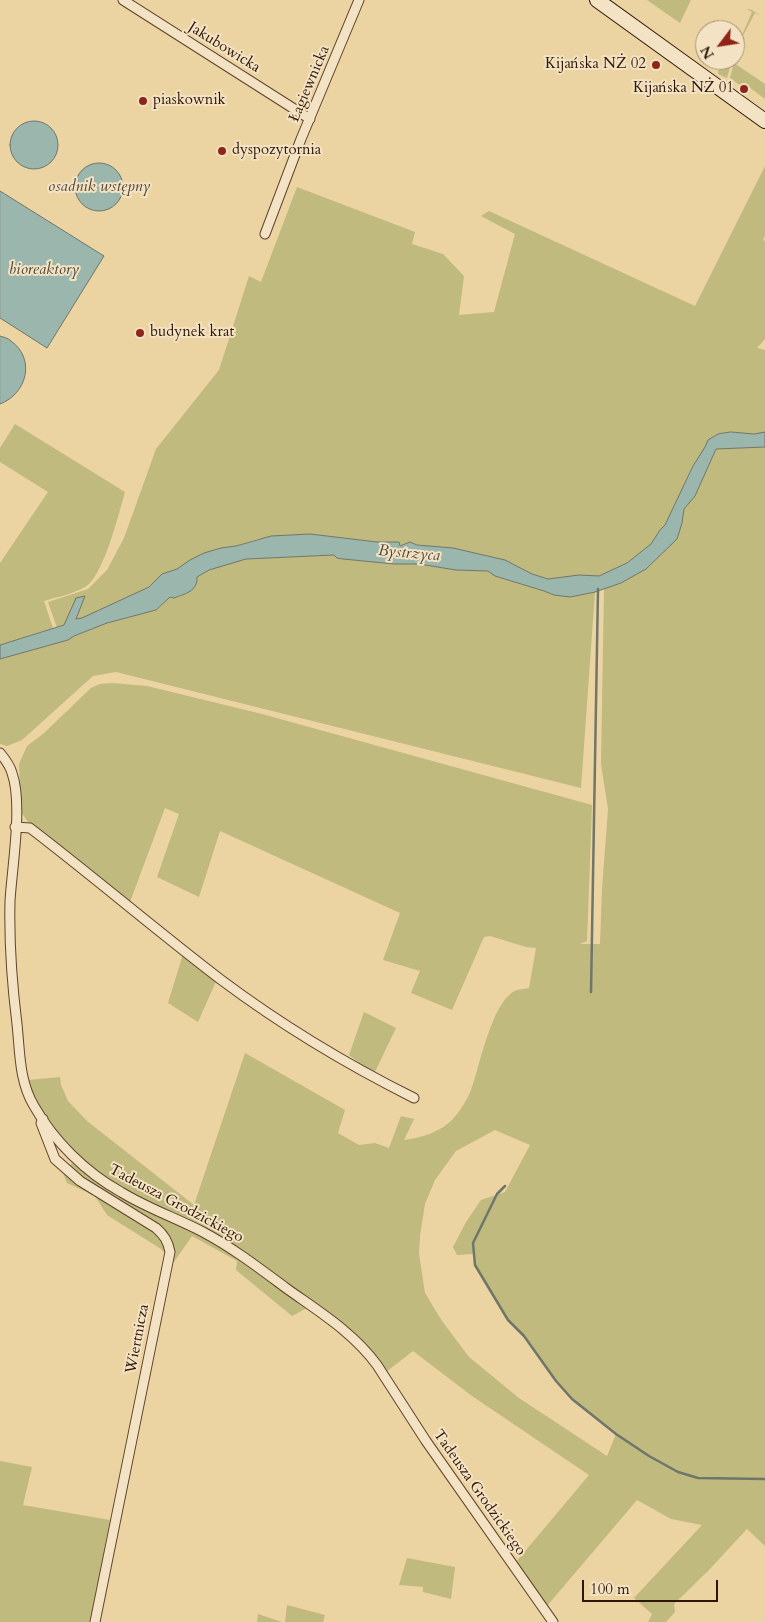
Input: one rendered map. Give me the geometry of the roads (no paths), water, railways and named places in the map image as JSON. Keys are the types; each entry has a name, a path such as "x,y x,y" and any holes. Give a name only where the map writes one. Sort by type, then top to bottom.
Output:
{"main road":[{"path":"597,0 765,121"}],"street":[{"name":"Jakubowicka","path":"123,0 310,118"},
{"name":"Łagiewnicka","path":"265,234 359,0"},
{"name":"Tadeusza Grodzickiego","path":"0,753 9,766 14,780 16,797 10,911 15,1009 23,1081 30,1099 64,1146 95,1175 121,1193 230,1247 261,1268 356,1340 377,1365 436,1455 553,1622"},
{"path":"15,827 30,828 183,950 263,1009 368,1075 414,1098"},
{"name":"Wiertnicza","path":"43,1119 41,1123 54,1159 80,1181 156,1228 164,1235 170,1252 95,1622"}],"water":[{"name":"osadnik wstępny","path":"29,121 39,121 48,125 54,131 57,136 57,154 48,165 39,169 29,169 20,165 14,159 10,150 10,140 14,131 20,125"},
{"name":"osadnik wstępny","path":"94,163 104,163 113,167 119,173 122,178 122,196 113,207 104,211 94,211 85,207 79,201 75,192 75,182 79,173 85,167"},
{"name":"bioreaktory","path":"0,191 104,256 47,348 0,318"},
{"path":"0,336 10,340 19,348 26,366 25,376 17,392 0,404"},
{"name":"Bystrzyca","path":"731,432 754,434 765,432 765,447 716,449 695,496 684,509 677,539 646,569 621,583 595,592 570,597 554,595 495,576 488,571 456,570 419,564 394,564 343,559 337,558 334,555 246,559 209,570 197,577 197,582 193,589 174,598 170,597 156,610 107,623 68,640 0,659 0,645 64,625 76,598 85,596 76,619 149,587 162,574 177,569 204,553 271,536 310,534 377,542 399,542 400,546 410,542 417,545 453,548 505,560 532,574 548,579 579,575 599,576 627,563 651,544 665,525 693,466 708,440 718,434"}],"waterway":[{"path":"591,992 598,589"},
{"path":"505,1186 497,1194 473,1243 475,1265 508,1320 524,1336 556,1381 572,1399 616,1434 649,1456 678,1472 698,1478 765,1479"}],"place":[{"name":"Kijańska NŻ 02","path":"656,65"},
{"name":"Kijańska NŻ 01","path":"744,89"},
{"name":"piaskownik","path":"143,101"},
{"name":"dyspozytornia","path":"222,151"},
{"name":"budynek krat","path":"140,333"}]}
